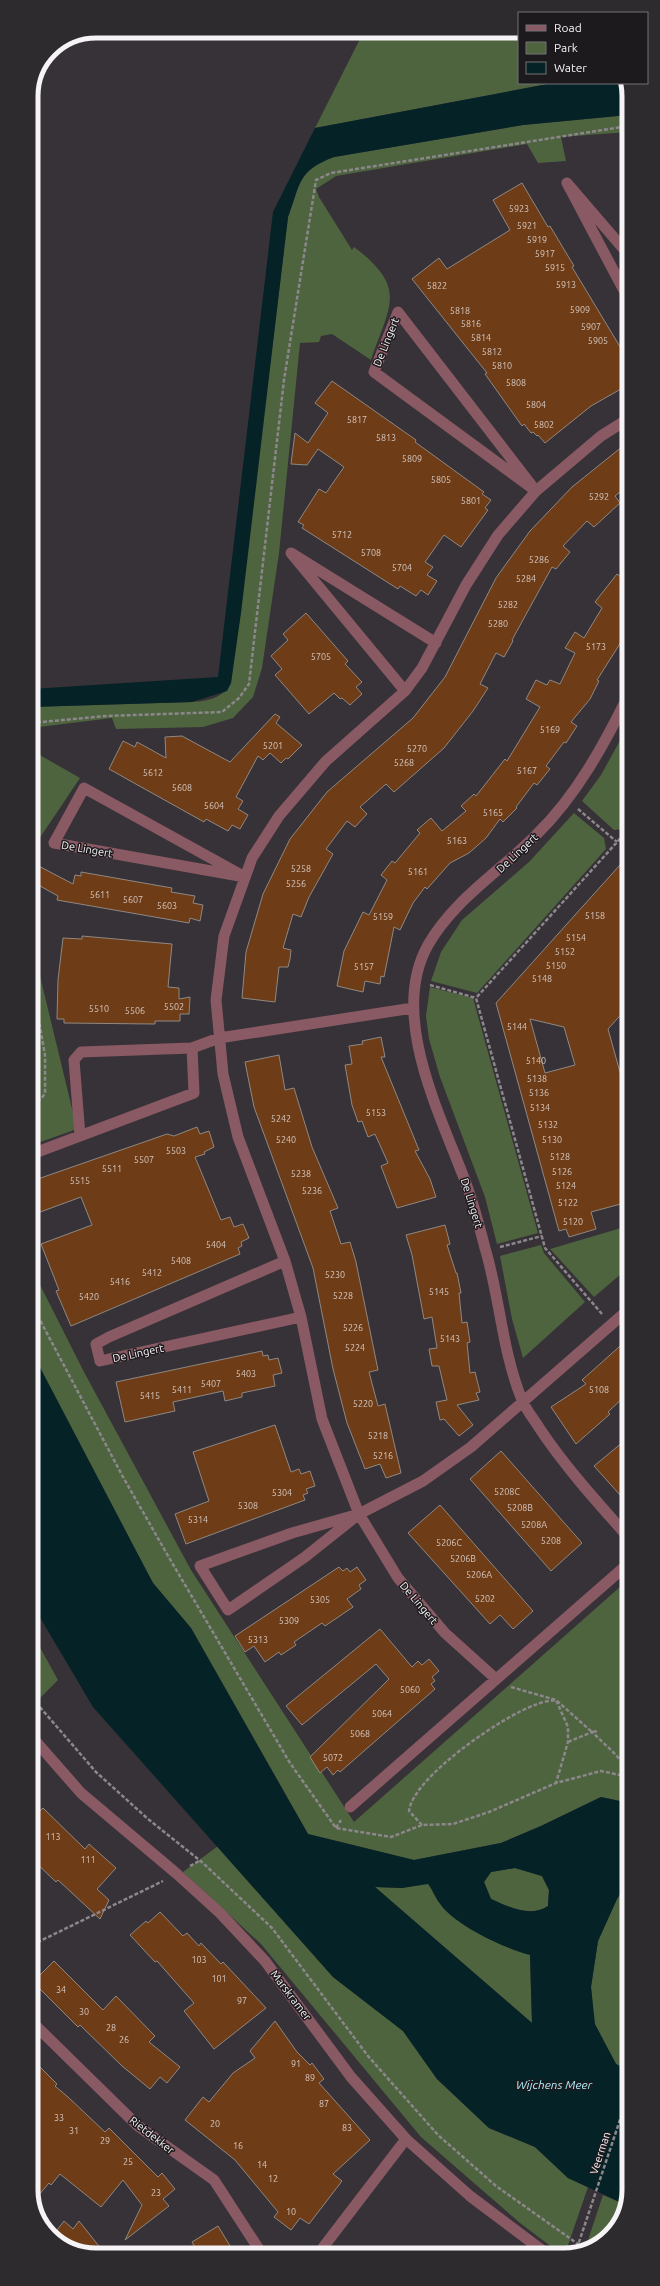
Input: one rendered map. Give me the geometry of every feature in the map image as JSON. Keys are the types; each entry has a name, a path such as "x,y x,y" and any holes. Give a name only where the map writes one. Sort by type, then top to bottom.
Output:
{"street":[{"path":"622,247 567,183 622,287"},
{"name":"De Lingert","path":"398,312 532,484 536,491 374,372 398,312"},
{"name":"De Lingert","path":"496,1679 445,1633 398,1578 359,1514 322,1419 301,1317 285,1261 238,1137 222,1074 216,1000 224,936 252,858 279,816 316,772 405,691 422,668 466,585 490,547 536,491 601,436 622,423"},
{"path":"405,691 291,553 436,643"},
{"name":"De Lingert","path":"622,708 607,738 567,799 540,832 510,861 456,906 427,946 416,981 413,1008 421,1062 465,1181 486,1251 504,1343 522,1402 560,1459 622,1530"},
{"name":"De Lingert","path":"84,788 245,877 77,847 54,843 84,788"},
{"path":"80,1136 74,1060 81,1052 192,1048 219,1038 413,1008"},
{"path":"38,1152 194,1093 192,1048"},
{"name":"De Lingert","path":"285,1261 96,1344 100,1361 301,1317"},
{"path":"359,1514 292,1533 200,1566 228,1610 305,1557 359,1514 423,1481 471,1447 622,1316"},
{"path":"350,1807 622,1569"},
{"name":"Marskramer","path":"38,1744 81,1793 177,1874 220,1913 265,1961 351,2077 406,2139 470,2196 540,2248"},
{"name":"Rietdekker","path":"38,2028 138,2126 214,2180 258,2248"},
{"path":"323,2248 406,2139"}],"path":[{"path":"38,722 106,716 222,712 239,698 249,684 284,380 316,180 331,173 622,127"},
{"path":"567,799 617,842"},
{"path":"476,998 622,837"},
{"path":"416,981 476,998"},
{"path":"476,998 545,1248 612,1325"},
{"path":"38,1016 45,1055 45,1094 38,1102"},
{"path":"486,1251 542,1236"},
{"path":"38,1316 123,1477 175,1568 290,1763 336,1828 391,1837 422,1825 453,1824 489,1812 556,1783 601,1771 622,1776"},
{"path":"496,1679 506,1685 556,1700 622,1762"},
{"path":"422,1825 409,1811 410,1801 428,1779 470,1742 505,1720 534,1705 556,1700"},
{"path":"556,1700 568,1727 568,1742 556,1783"},
{"path":"38,1705 96,1772 148,1819 203,1862 272,1928 368,2056 438,2135 496,2186 579,2244"},
{"path":"568,1742 598,1731"},
{"path":"38,1942 177,1874"},
{"name":"Veerman","path":"579,2244 622,2114"}],"green space":[{"path":"360,38 518,38 518,84 548,84 315,128"},
{"path":"622,116 622,132 561,137 566,161 538,163 527,144 336,176 316,189 319,197 352,250 354,247 371,261 382,274 388,286 390,298 384,324 371,360 332,334 321,336 319,342 300,343 279,553 262,668 253,697 233,718 203,727 116,729 112,718 38,727 38,707 198,702 214,698 224,692 231,683 288,217 302,180 307,173 322,162 334,157 523,125"},
{"path":"622,737 622,829 614,830 582,801 601,775"},
{"path":"38,754 80,778 38,841"},
{"path":"574,813 604,838 606,849 477,993 431,981 441,952 462,920 529,862"},
{"path":"38,968 77,1129 38,1143"},
{"path":"430,987 473,998 538,1233 497,1244 485,1197 440,1077 429,1039 426,1016"},
{"path":"622,1228 622,1273 594,1297 550,1249"},
{"path":"541,1245 544,1253 585,1302 523,1358 512,1319 500,1256"},
{"path":"38,1281 84,1372 191,1570 354,1822 622,1585 622,1802 601,1797 541,1826 501,1843 414,1860 308,1834 191,1628 153,1583 38,1375"},
{"path":"38,1644 58,1680 39,1699 38,1698"},
{"path":"218,1846 333,1977 403,2031 437,2079 489,2128 535,2147 568,2178 588,2187 567,2248 553,2248 520,2223 421,2137 261,1944 183,1872"},
{"path":"515,1868 542,1876 549,1890 548,1906 534,1911 527,1911 512,1908 491,1899 484,1882 491,1872"},
{"path":"429,1883 439,1903 458,1921 495,1942 520,1952 530,1954 532,2023 375,1887 402,1888"},
{"path":"622,1891 622,2067 616,2064 594,2024 591,1987 598,1941"},
{"path":"603,2195 621,2203 618,2212 608,2228 599,2236 587,2243"}],"water":[{"path":"548,84 621,85 622,116 523,125 334,157 322,162 307,173 302,180 288,217 241,613 231,683 227,691 192,702 38,707 38,689 218,677 273,212 315,128"},
{"name":"Wijchens Meer","path":"38,1363 153,1583 191,1628 308,1834 414,1860 501,1843 541,1826 601,1797 622,1802 622,1891 598,1941 591,1987 595,2024 616,2064 622,2067 622,2190 621,2202 568,2178 535,2147 489,2128 437,2079 403,2031 333,1977 93,1707 38,1614","holes":["515,1868 542,1876 549,1890 548,1906 534,1911 512,1908 491,1899 484,1882 491,1872","428,1884 441,1905 457,1920 495,1942 530,1955 532,2023 375,1887 402,1888"]}],"building":[{"path":"522,183 548,227 550,226 574,266 572,267 622,350 622,388 591,406 545,443 538,435 537,436 533,432 531,433 524,424 522,426 485,374 487,373 412,279 439,258 447,269 510,230 493,200"},
{"path":"332,381 416,440 415,442 484,492 482,494 491,500 485,508 488,510 461,547 444,535 425,562 433,567 427,575 437,581 428,595 421,590 416,596 400,586 398,589 302,528 304,525 298,522 319,489 326,493 344,467 318,449 307,465 291,464 295,433 308,443 328,413 315,403"},
{"path":"622,447 622,491 615,496 620,503 594,527 587,521 563,546 570,552 556,569 552,567 504,657 496,653 480,684 488,688 473,711 444,748 394,792 386,784 360,807 367,814 355,827 347,821 326,849 333,854 309,897 301,917 293,914 283,948 291,950 290,959 288,967 279,967 275,1002 242,998 246,952 263,894 290,839 327,792 413,718 445,677 496,578 530,531 572,487"},
{"path":"617,574 622,578 622,640 597,680 599,681 590,699 571,722 577,726 566,743 564,742 546,766 550,769 537,785 534,783 516,807 517,808 503,822 500,819 486,838 469,853 450,863 427,889 425,887 413,903 400,930 394,927 384,977 381,976 380,984 365,981 363,992 337,986 344,951 363,912 369,915 387,880 381,875 392,861 395,863 420,833 417,830 431,818 442,831 466,811 461,806 474,794 476,796 505,759 507,761 540,707 526,699 536,680 547,685 550,680 560,684 575,653 565,648 575,632 584,638 602,608 595,602"},
{"path":"306,613 348,661 345,664 362,682 356,687 362,694 350,705 334,693 309,714 275,675 282,669 271,656 288,640 283,634"},
{"path":"275,714 280,717 276,723 302,745 288,759 286,758 281,763 270,753 263,760 258,756 236,797 243,801 238,809 248,815 240,829 232,825 228,831 206,819 204,822 109,769 123,741 135,747 137,742 166,758 165,737 182,736 230,762"},
{"path":"622,863 622,1014 608,1029 622,1079 622,1204 591,1212 596,1229 569,1237 566,1229 559,1231 496,1003","holes":["530,1019 564,1027 575,1065 545,1073"]},
{"path":"38,866 73,884 75,875 81,876 81,872 172,888 171,892 195,896 193,903 203,905 200,921 190,918 189,923 57,900 58,896 38,885"},
{"path":"82,936 172,944 168,987 179,988 179,999 190,997 189,1014 180,1014 180,1021 155,1021 155,1024 64,1023 64,1019 57,1019 58,980 63,938 82,939"},
{"path":"381,1037 385,1057 381,1057 419,1150 415,1151 430,1179 436,1197 397,1208 381,1166 388,1163 375,1134 368,1137 362,1121 358,1122 352,1105 345,1065 352,1064 349,1046 363,1044 362,1041"},
{"path":"279,1055 285,1090 294,1088 312,1147 338,1208 330,1211 341,1244 350,1242 356,1262 378,1370 369,1372 378,1406 385,1404 401,1473 386,1478 380,1464 365,1469 347,1423 333,1369 313,1268 254,1107 245,1062"},
{"path":"197,1127 200,1134 209,1131 214,1147 204,1152 205,1154 195,1157 221,1220 230,1217 234,1227 243,1224 249,1238 241,1242 242,1246 238,1248 240,1254 71,1326 56,1291 59,1290 41,1244 92,1225 81,1197 38,1213 38,1179 167,1134 174,1136"},
{"path":"445,1225 450,1244 447,1245 457,1273 461,1293 459,1293 462,1323 467,1322 470,1342 467,1343 470,1373 475,1372 480,1392 476,1393 479,1400 457,1405 473,1425 459,1436 444,1419 440,1420 436,1402 447,1400 439,1366 432,1366 429,1349 437,1348 432,1317 424,1319 412,1255 406,1235"},
{"path":"622,1344 622,1399 608,1412 610,1414 576,1444 551,1407 586,1384 582,1380"},
{"path":"262,1351 263,1356 268,1355 269,1360 278,1358 282,1373 273,1375 275,1386 242,1393 242,1397 225,1401 223,1391 173,1402 175,1411 125,1422 116,1382"},
{"path":"275,1425 291,1472 299,1469 301,1474 310,1471 315,1486 306,1489 308,1493 303,1495 305,1500 186,1544 175,1514 209,1501 193,1452"},
{"path":"622,1443 622,1497 594,1466"},
{"path":"501,1451 582,1543 551,1571 470,1479"},
{"path":"440,1505 533,1611 513,1629 500,1615 490,1624 408,1533"},
{"path":"339,1567 343,1571 347,1568 350,1572 357,1567 366,1580 359,1585 361,1589 347,1599 353,1607 325,1626 322,1623 294,1642 296,1645 281,1655 279,1652 265,1662 254,1646 245,1652 235,1636"},
{"path":"380,1629 412,1667 418,1661 422,1665 429,1659 439,1671 432,1677 435,1681 431,1684 435,1689 340,1772 338,1770 333,1775 327,1767 320,1773 310,1757 389,1679 376,1664 302,1725 286,1706"},
{"path":"43,1808 85,1849 89,1844 116,1868 97,1889 109,1900 100,1919 58,1880 56,1882 38,1865 38,1813"},
{"path":"160,1912 183,1936 187,1933 199,1946 201,1943 221,1964 223,1962 266,2008 214,2049 184,2011 194,2003 157,1961 155,1962 130,1935 146,1921 148,1923"},
{"path":"54,1961 103,2010 116,1996 155,2036 149,2042 180,2067 167,2083 160,2077 150,2089 122,2066 80,2025 78,2027 38,1987 38,1977"},
{"path":"275,2021 297,2052 310,2065 312,2063 324,2079 319,2083 370,2140 333,2174 342,2181 309,2224 300,2218 291,2230 274,2217 278,2212 235,2160 185,2120 203,2097 209,2102 233,2073 255,2058 250,2051"},
{"path":"38,2065 57,2084 55,2086 105,2132 109,2128 158,2177 162,2173 175,2189 163,2199 169,2206 125,2240 142,2205 123,2180 101,2207 60,2174 51,2185 49,2183 38,2195"},
{"path":"64,2221 73,2229 79,2221 100,2248 74,2244 56,2232"},
{"path":"218,2226 231,2248 195,2248 192,2242"}]}
